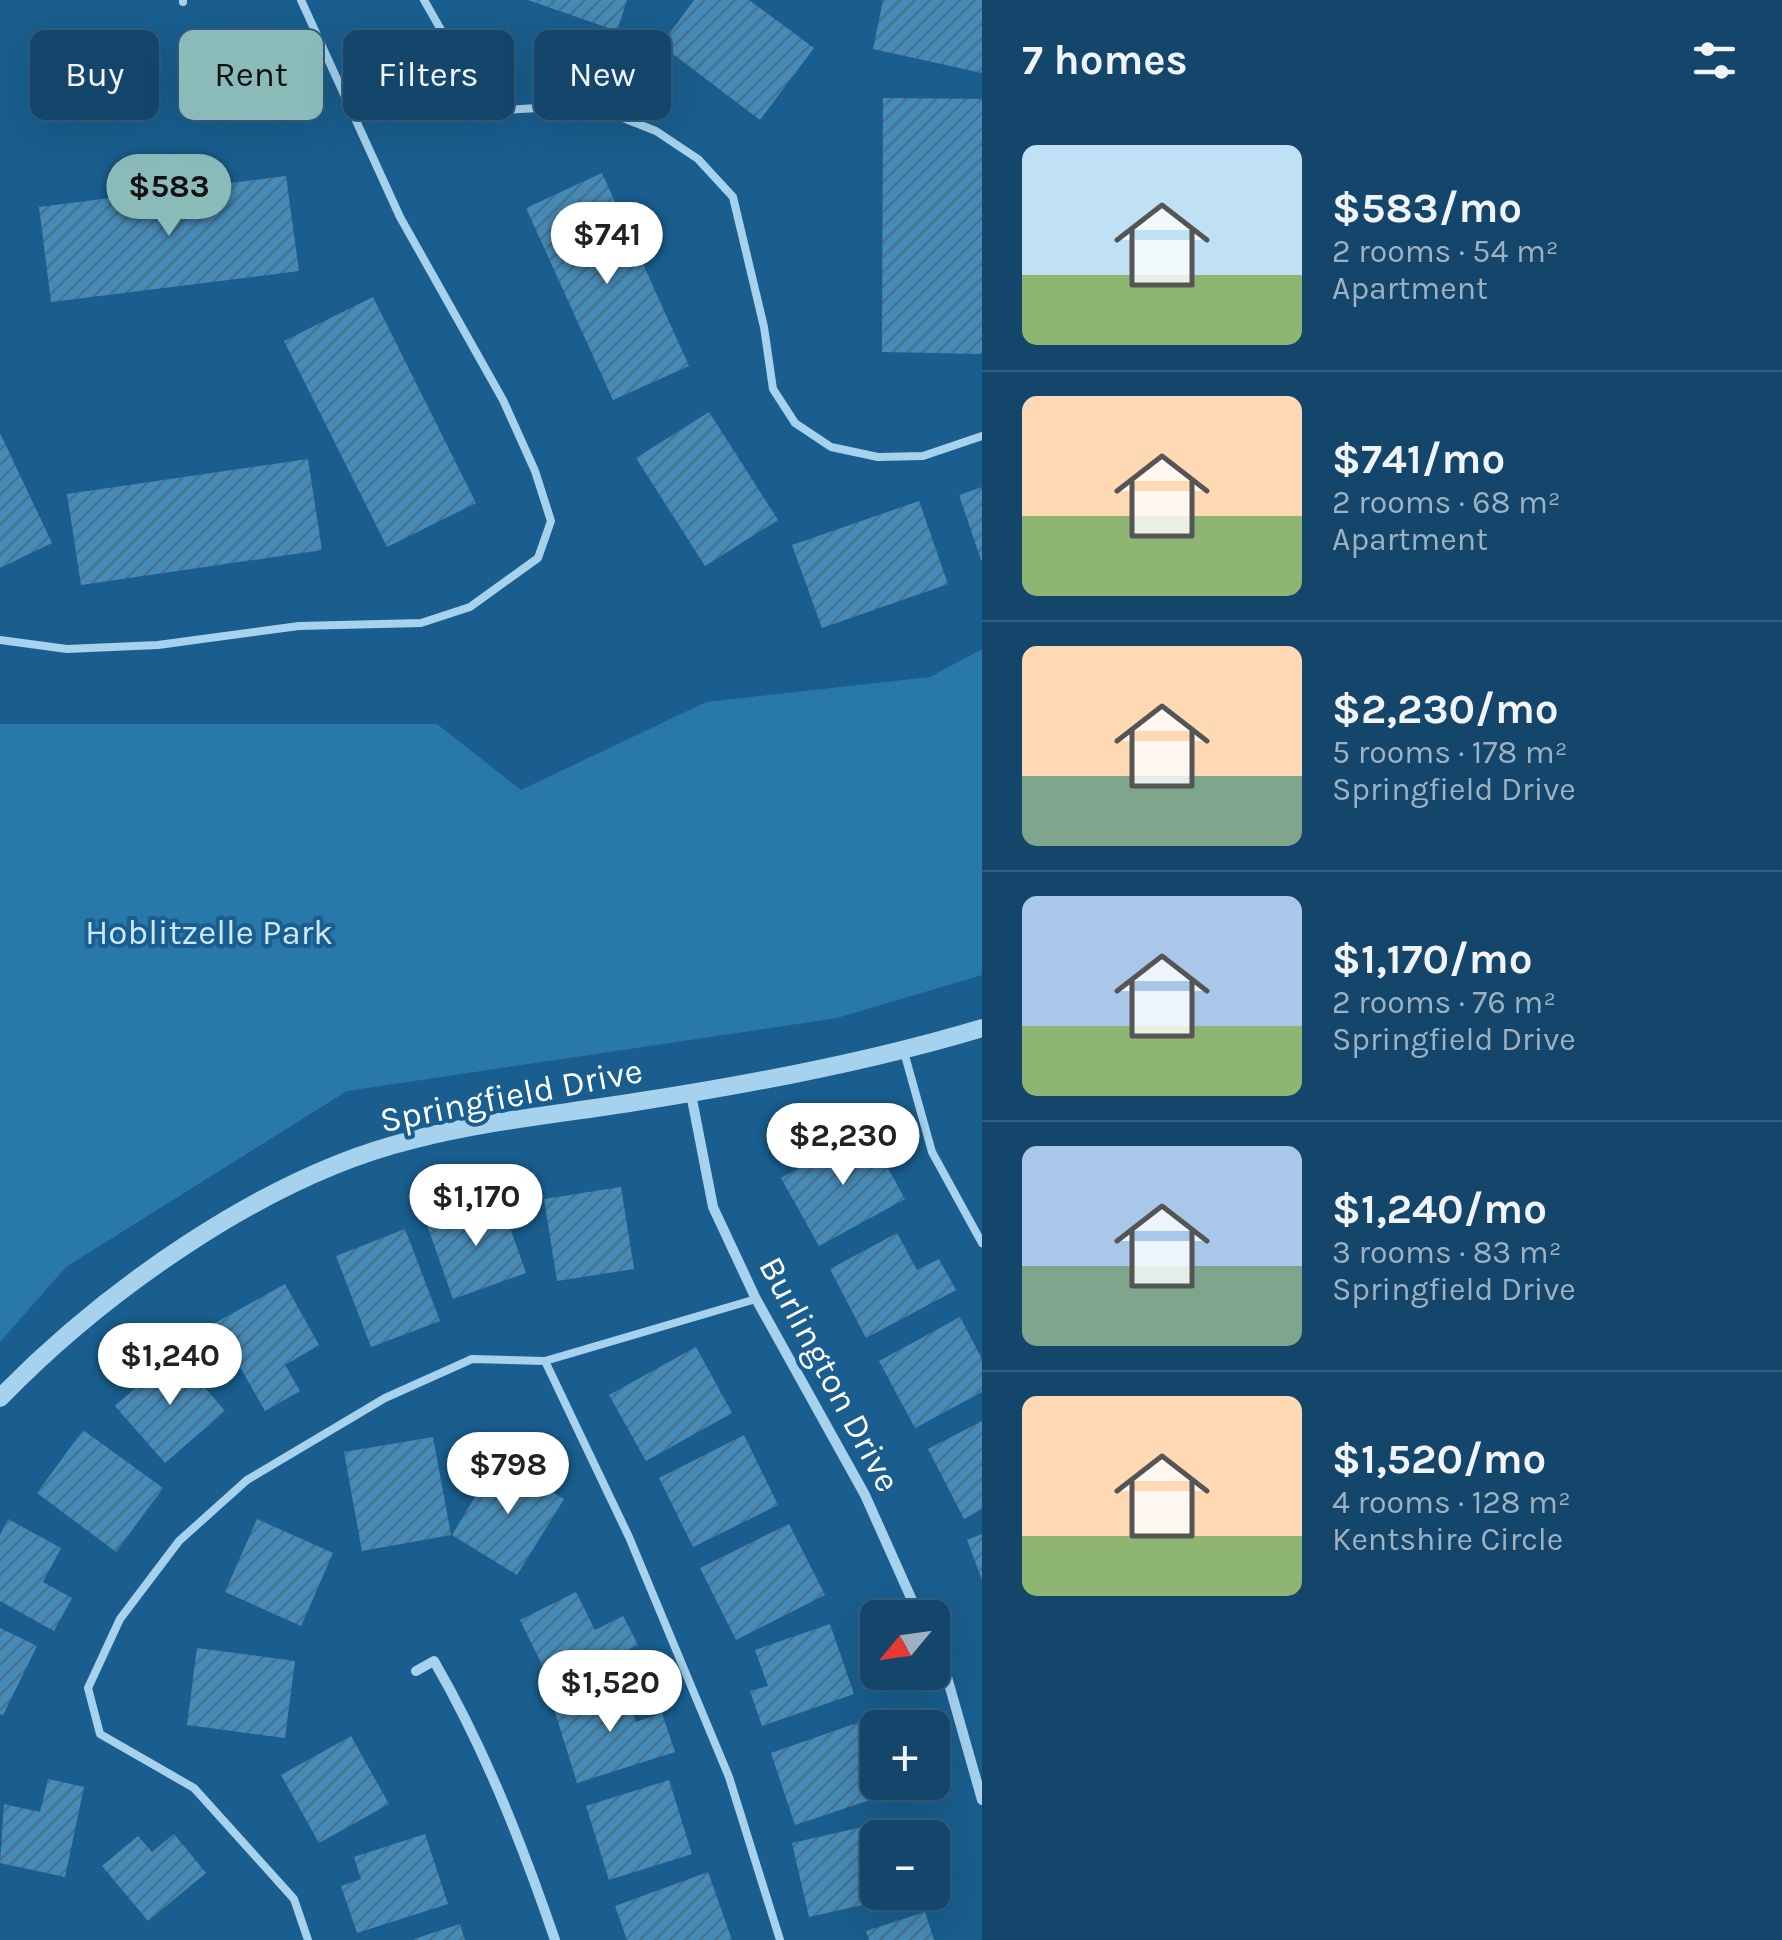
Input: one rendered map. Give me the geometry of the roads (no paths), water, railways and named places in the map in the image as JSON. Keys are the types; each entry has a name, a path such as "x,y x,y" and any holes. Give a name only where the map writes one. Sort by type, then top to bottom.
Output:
{"street":[{"name":"Springfield Drive","path":"0,1398 92,1309 191,1243 302,1181 409,1140 691,1094 904,1052 982,1028"},
{"name":"Burlington Drive","path":"691,1094 712,1208 756,1299 865,1494 912,1600"},
{"path":"416,1670 434,1661 451,1691 520,1836 555,1940"},
{"path":"950,1688 982,1800"}],"lane":[{"path":"0,640 67,649 158,645 299,626 421,622 470,607 538,558 551,521 535,471 503,400 400,217 301,0"},
{"path":"424,0 480,98 505,110 590,105 656,131 698,159 734,197 774,389 795,424 831,448 878,457 923,456 982,436"},
{"path":"904,1052 932,1152 982,1242"},
{"path":"308,1940 294,1899 194,1788 100,1734 88,1688 120,1619 179,1541 247,1480 385,1398 472,1359 545,1360 756,1299"},
{"path":"545,1360 629,1537 728,1777 780,1940"}],"park label":[{"name":"Hoblitzelle Park","path":"209,932"}]}
